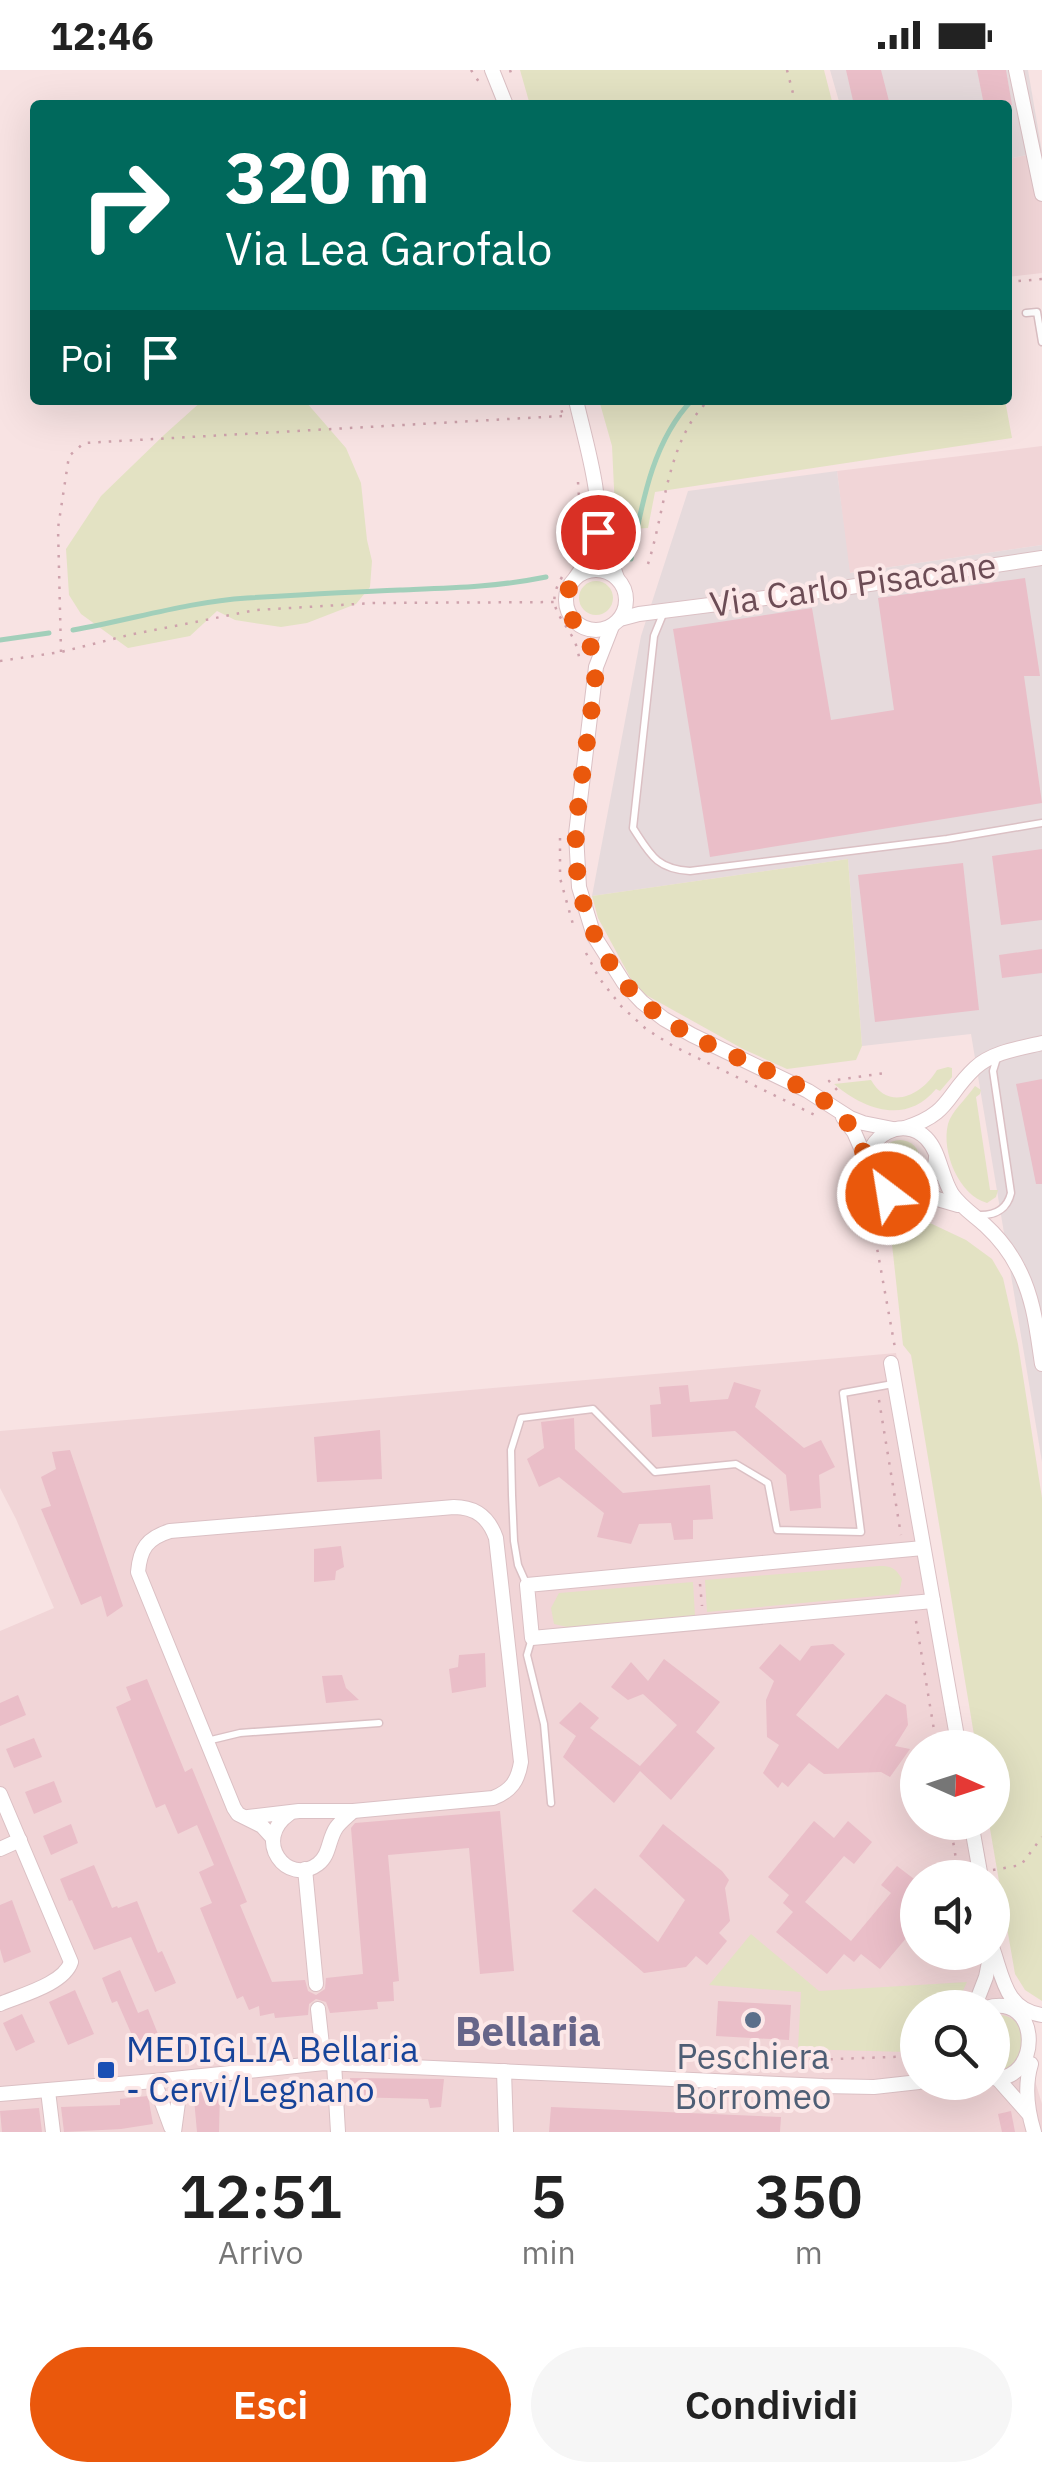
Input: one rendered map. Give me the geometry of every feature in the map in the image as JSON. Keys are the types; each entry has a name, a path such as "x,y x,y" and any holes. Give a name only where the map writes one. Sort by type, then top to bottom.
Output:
{"street":[{"path":"492,70 504,100"},
{"path":"1016,70 1042,194"},
{"path":"577,407 592,471 598,532 591,552 566,593 566,602 572,619 590,644 596,668"},
{"path":"598,518 621,584 624,610 596,668 576,834 579,887 594,936 624,983 664,1019 808,1091 862,1123 922,1134 935,1153 950,1191 994,1234 1019,1269 1035,1314 1042,1364"},
{"name":"Via Carlo Pisacane","path":"616,623 628,616 1042,558"},
{"path":"576,577 592,570 609,572 621,584"},
{"name":"Via Carlo Pisacane","path":"621,584 637,602 664,612"},
{"path":"578,625 595,631 616,623"},
{"path":"868,1164 874,1142 882,1134 933,1117 977,1076 978,1065 1042,1043"},
{"path":"836,1109 854,1132 880,1189 896,1196 934,1198 967,1211"},
{"path":"906,1196 925,1187 936,1168 936,1125 942,1109"},
{"path":"896,1363 894,1384 956,1730"},
{"path":"248,1818 493,1798 512,1787 520,1762 496,1538 492,1525 476,1511 454,1507 170,1531 146,1544 138,1572 234,1808 272,1836"},
{"path":"924,1548 527,1584 532,1638 933,1601"},
{"path":"0,1794 71,1962 61,1978 0,2004"},
{"path":"289,1814 275,1827 274,1852 288,1866 305,1869 321,1862 336,1828 353,1811"},
{"path":"309,1812 325,1824 330,1844"},
{"path":"0,1849 20,1840"},
{"path":"305,1869 316,1984"},
{"path":"1000,1970 1013,2002 1026,2012 1042,2015"},
{"path":"1010,2007 1026,2015 1035,2031 1037,2049 1027,2081 1034,2132"},
{"path":"318,2009 338,2132"},
{"path":"1010,2077 1021,2072 1037,2049"},
{"path":"0,2094 329,2063 824,2086 900,2084"},
{"path":"504,2071 506,2132"},
{"path":"174,2132 184,2078"},
{"path":"154,2082 174,2132"},
{"path":"48,2091 53,2132"},
{"path":"1010,2094 1029,2114"}],"lane":[{"path":"1026,314 1036,312 1042,342"},
{"path":"664,612 654,636 633,828 650,855 670,870 690,871 1042,823"},
{"path":"967,1211 981,1216 996,1213 1006,1206 1012,1193 993,1071 1002,1054"},
{"path":"977,1076 991,1082 996,1094"},
{"path":"527,1584 518,1565 514,1541 512,1494 511,1450 521,1418 592,1410 656,1472 736,1464 768,1483 777,1530 861,1532 843,1393 894,1384"},
{"path":"532,1638 527,1655 544,1724 551,1803"},
{"path":"206,1742 240,1733 380,1723"}],"path":[{"path":"787,70 795,100"},
{"path":"1012,282 1042,279"},
{"path":"648,564 670,474 686,431 704,405"},
{"path":"62,652 58,528 69,456 84,443 563,416 577,407"},
{"path":"0,661 62,652 256,610 373,603 566,602"},
{"path":"838,1091 829,1081 886,1073"},
{"path":"867,1198 896,1363"},
{"path":"876,1387 902,1542"},
{"path":"698,1569 704,1622"},
{"path":"916,1621 934,1730"},
{"path":"1010,1868 1021,1866 1042,1837"},
{"path":"704,2054 809,2060 900,2057"}],"shaded area":[{"path":"830,70 1028,70 1042,152 1012,158 1012,100 839,100"},
{"path":"1042,152 1042,273 1012,277 1012,158"},
{"path":"1042,446 1042,545 849,573 837,471"},
{"path":"837,471 850,573 1042,545 1042,1462 971,1034 862,1046 848,859 592,896 641,636 688,491"},
{"path":"896,1353 961,1730 900,1730 900,1840 980,1840 983,1860 900,1860 900,1970 1002,1970 1007,1990 900,1990 900,2100 1010,2100 1010,1999 1042,2104 1042,2132 0,2132 0,1631 54,1608 0,1488 0,1431"}],"green space":[{"path":"520,70 824,70 832,100 529,100"},
{"path":"197,405 309,405 346,448 361,483 372,561 370,587 356,604 307,623 281,627 235,620 217,611 190,636 128,648 81,614 69,595 66,549 101,496"},
{"path":"600,405 1006,405 1012,438 655,492 648,528 616,530 612,446"},
{"path":"596,581 608,586 613,598 608,610 596,615 584,610 579,598 584,586"},
{"path":"848,859 862,1046 856,1060 787,1069 637,990 598,918 592,896"},
{"path":"952,1068 952,1077 940,1091 936,1089 912,1107 899,1110 885,1110 859,1101 834,1084 871,1080 887,1095 905,1096 923,1087 937,1070"},
{"path":"975,1086 981,1090 976,1097 990,1190 998,1190 987,1203 961,1182 947,1147 950,1119"},
{"path":"900,1140 914,1146 920,1160 914,1174 900,1180 886,1174 880,1160 886,1146"},
{"path":"896,1207 966,1240 992,1259 1003,1278 1018,1344 1042,1498 1042,2001 1025,1990 1015,1974 1010,1945 1010,1860 995,1860 992,1840 1010,1840 1010,1730 973,1730 911,1355 903,1345 890,1226"},
{"path":"893,1568 900,1575 899,1594 707,1612 705,1580"},
{"path":"693,1582 695,1616 567,1627 554,1624 551,1608 559,1593"},
{"path":"751,1934 819,1991 967,1982 963,1990 900,1990 900,2052 798,2049 801,1992 709,1985"},
{"path":"1010,2018 1026,2033 1022,2059 1010,2067"}],"building":[{"path":"846,70 881,70 889,100 853,100"},
{"path":"977,70 1006,70 1011,100 983,100"},
{"path":"1025,578 1040,676 1024,676 1042,803 710,857 673,629 812,608 831,720 894,710 878,598"},
{"path":"1042,849 1042,920 1001,925 992,856"},
{"path":"963,863 979,1010 875,1022 858,875"},
{"path":"1042,949 1042,973 1002,978 999,955"},
{"path":"1042,1079 1042,1184 1036,1184 1016,1084"},
{"path":"734,1382 761,1390 755,1407 804,1448 821,1440 835,1467 819,1475 821,1508 790,1511 786,1475 735,1431 652,1437 650,1405 661,1404 659,1387 688,1385 690,1402 728,1399"},
{"path":"574,1418 575,1449 623,1493 710,1485 713,1519 693,1520 693,1539 674,1540 671,1523 639,1524 631,1544 597,1537 604,1513 559,1477 539,1487 527,1459 544,1448 541,1422"},
{"path":"380,1430 382,1479 317,1482 314,1437"},
{"path":"70,1450 123,1606 107,1617 101,1596 81,1605 41,1509 51,1506 41,1477 56,1469 52,1452"},
{"path":"341,1546 344,1567 336,1571 335,1580 314,1582 314,1549"},
{"path":"780,1644 800,1661 811,1646 833,1644 845,1654 796,1715 838,1749 886,1694 906,1705 908,1725 900,1730 895,1746 900,1747 900,1763 890,1777 881,1772 824,1774 809,1763 788,1787 782,1782 778,1788 763,1773 779,1745 767,1737 766,1700 774,1681 759,1668"},
{"path":"485,1653 486,1687 452,1693 449,1669 458,1667 459,1655"},
{"path":"664,1659 720,1702 696,1732 715,1748 671,1800 640,1771 614,1803 563,1757 576,1736 559,1723 580,1702 599,1718 590,1728 640,1766 677,1725 643,1694 628,1700 611,1687 631,1662 648,1681"},
{"path":"342,1675 346,1688 359,1700 326,1703 322,1676"},
{"path":"147,1679 185,1772 192,1768 247,1902 240,1905 272,1982 305,1980 308,1991 316,1995 325,1989 326,1978 363,1974 351,1828 355,1823 500,1811 514,1971 480,1974 469,1848 388,1855 399,1981 393,1982 394,2001 377,2002 378,2009 330,2013 326,2002 316,1999 309,2004 308,2015 275,2018 274,2013 260,2016 259,2006 249,2010 243,1996 237,1999 200,1908 212,1903 199,1872 214,1865 197,1825 178,1834 165,1804 156,1808 116,1707 131,1700 126,1687"},
{"path":"18,1695 26,1715 0,1726 0,1703"},
{"path":"34,1738 42,1757 14,1768 6,1749"},
{"path":"54,1781 62,1802 34,1814 25,1792"},
{"path":"814,1821 834,1838 848,1821 872,1842 854,1864 844,1856 805,1902 851,1941 891,1893 881,1885 897,1866 900,1945 880,1969 861,1954 854,1962 844,1954 827,1974 776,1932 793,1912 783,1903 789,1895 768,1877"},
{"path":"71,1824 78,1843 51,1855 43,1836"},
{"path":"663,1824 729,1880 725,1888 730,1921 719,1933 727,1941 707,1965 696,1956 686,1967 644,1973 572,1911 595,1888 658,1942 685,1900 639,1856"},
{"path":"94,1865 112,1908 137,1901 158,1953 162,1951 176,1983 155,1992 131,1937 94,1950 60,1879"},
{"path":"12,1900 31,1952 4,1963 0,1949 0,1905"},
{"path":"120,1970 138,2013 148,2009 160,2039 138,2049 102,1978"},
{"path":"75,1990 94,2034 68,2045 49,2002"},
{"name":"Peschiera Borromeo","path":"718,2001 791,2005 789,2040 716,2036"},
{"path":"22,2014 35,2042 16,2051 3,2023"},
{"path":"350,2078 444,2079 441,2107 430,2108 428,2099 350,2097"},
{"path":"202,2090 220,2091 219,2132 197,2132 194,2099"},
{"path":"148,2096 153,2124 64,2132 61,2107 120,2105 120,2099"},
{"path":"551,2107 781,2117 780,2132 549,2132"},
{"path":"39,2108 42,2132 2,2132 0,2111"},
{"path":"1011,2111 1015,2132 1002,2132 998,2114"}],"waterway":[{"path":"631,559 658,454 688,405"},
{"path":"73,630 225,600 473,586 546,577"},
{"path":"0,640 49,633"}],"place":[{"name":"Peschiera Borromeo","path":"753,2020"},
{"name":"MEDIGLIA Bellaria - Cervi/Legnano","path":"106,2070"}],"district":[{"name":"Bellaria","path":"528,2032"}],"route":[{"path":"598,532 586,563 566,593 567,611 590,644 596,668 576,834 579,887 594,936 624,983 664,1019 836,1109 854,1132 874,1182 888,1194"}]}
